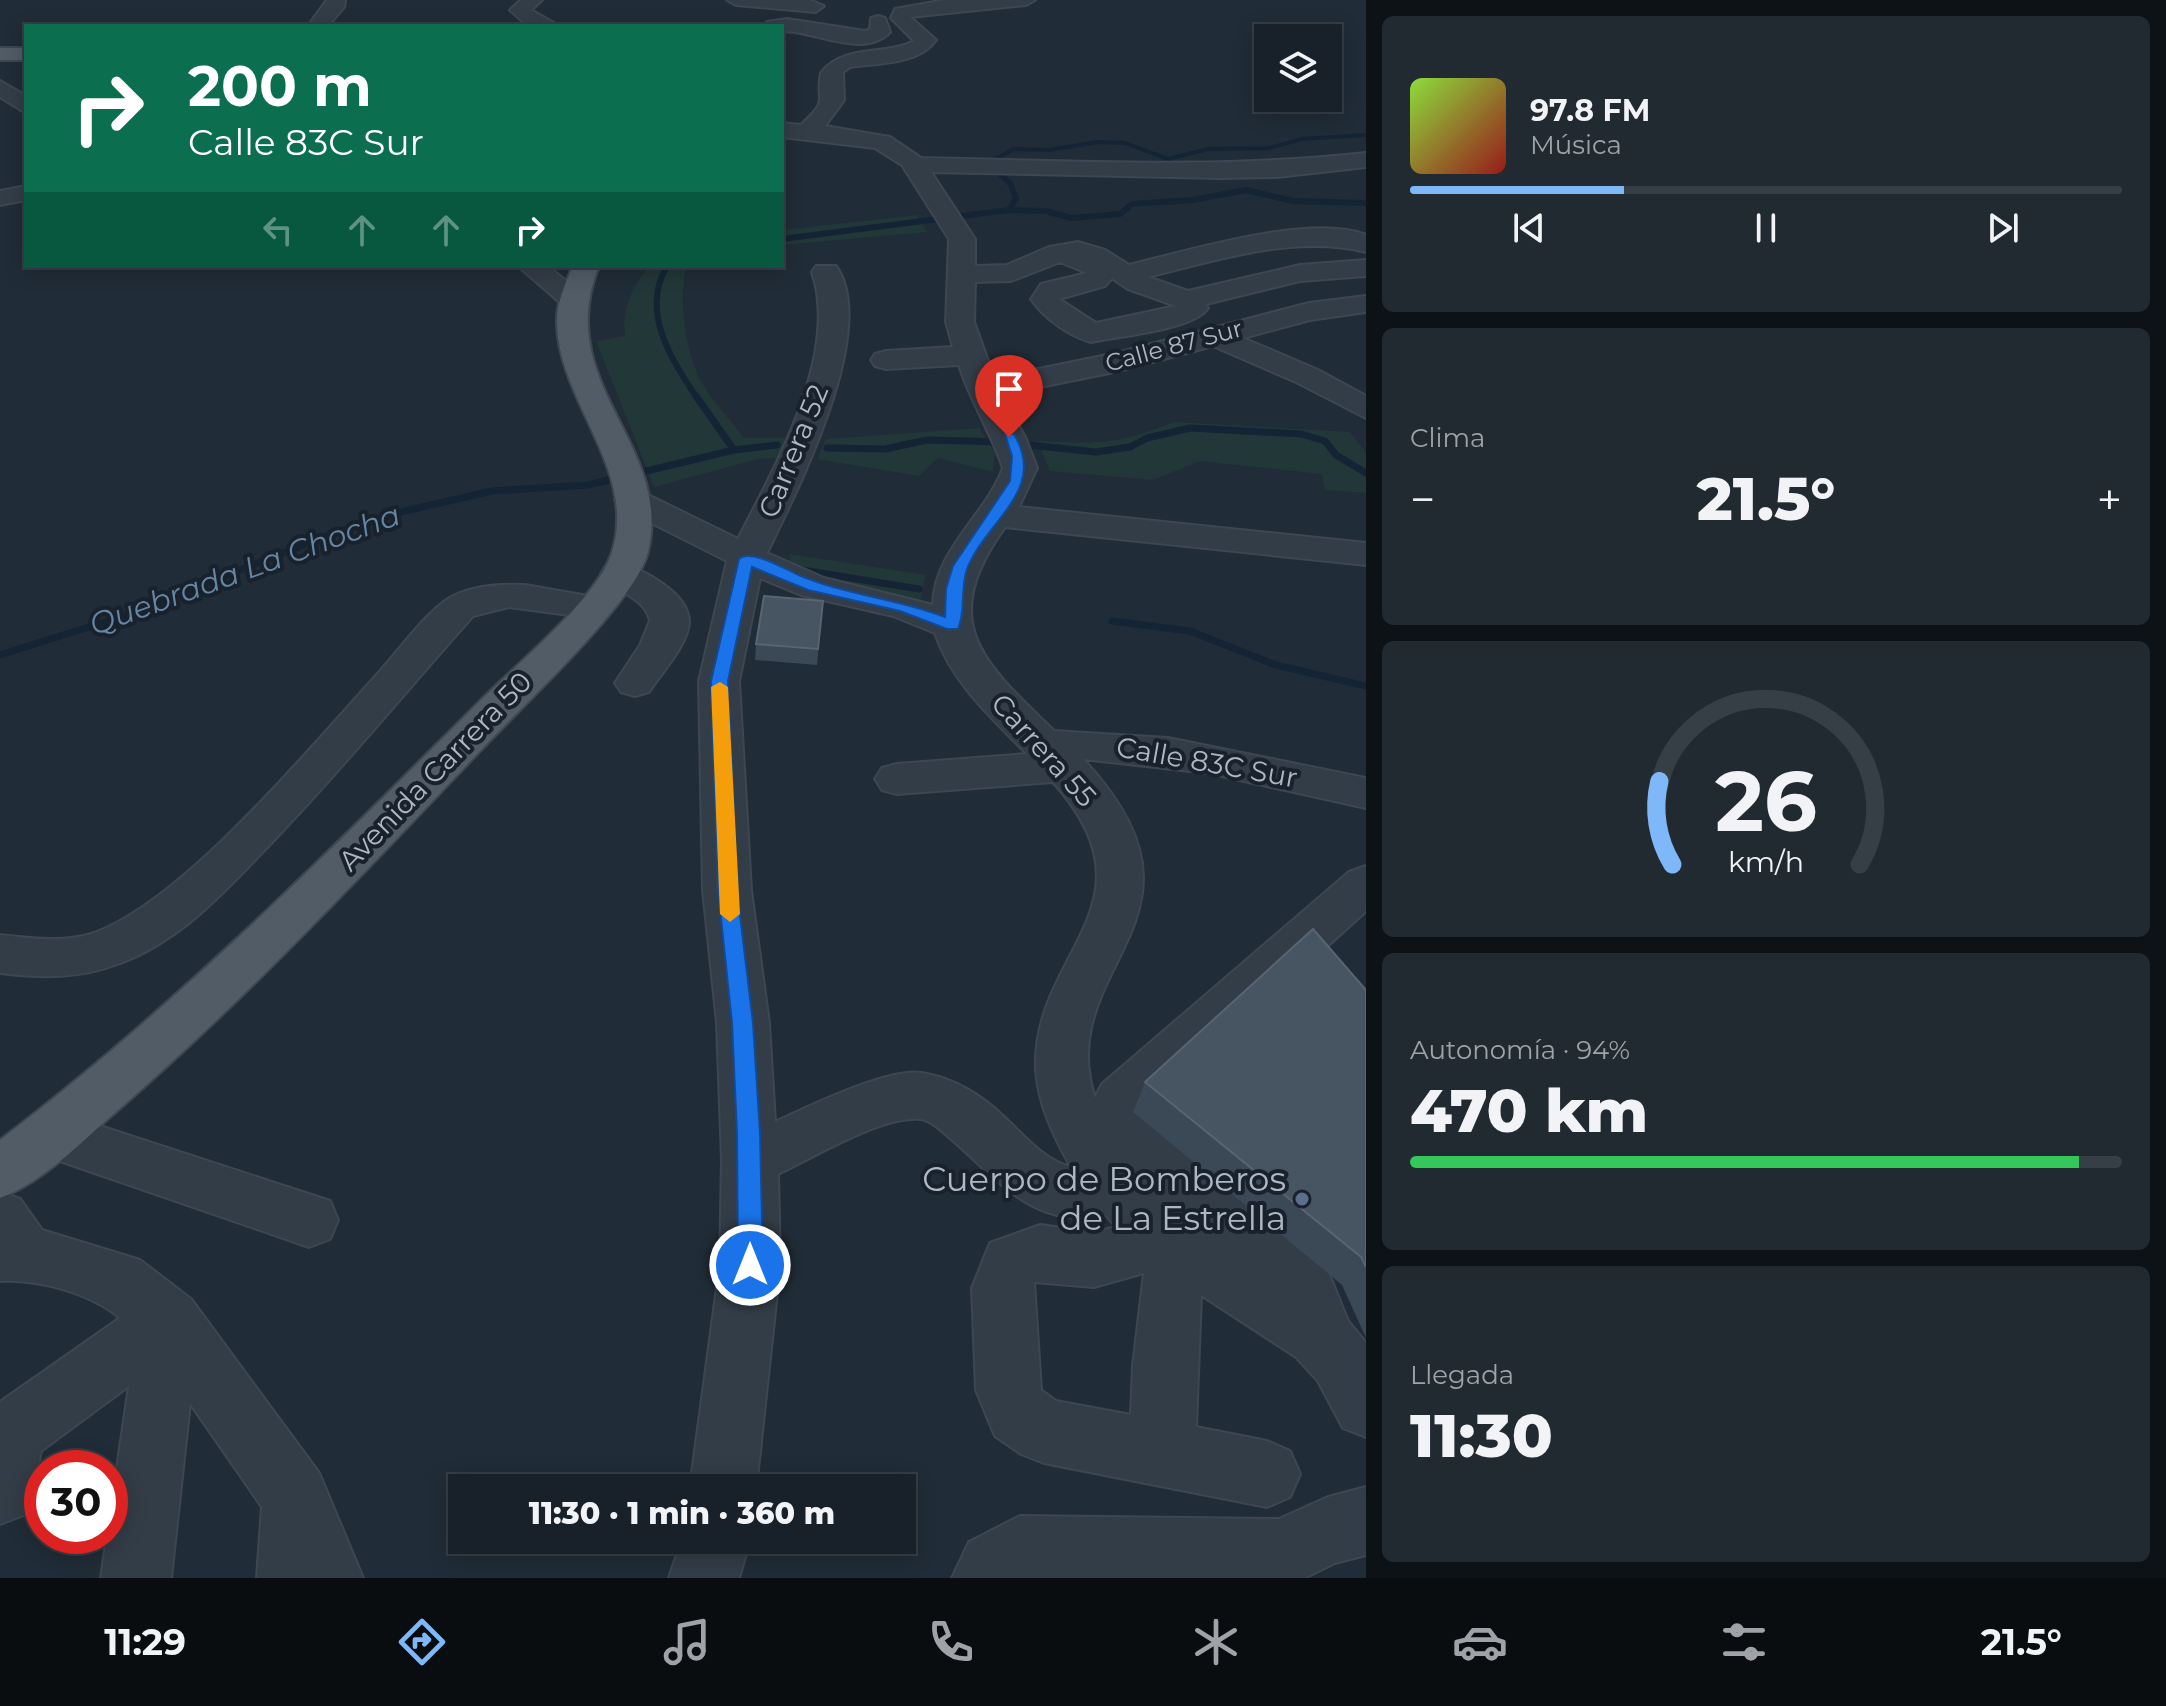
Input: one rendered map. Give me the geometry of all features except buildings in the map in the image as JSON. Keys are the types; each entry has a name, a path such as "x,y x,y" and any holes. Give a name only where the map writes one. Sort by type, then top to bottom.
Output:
{"main road":[{"path":"0,54 24,54"},
{"name":"Avenida Carrera 50","path":"0,1173 144,1055 295,914 605,590 633,540 629,485 572,338 574,300 585,268"}],"street":[{"path":"320,24 335,7 336,0"},
{"path":"533,0 519,10 537,24"},
{"path":"736,0 833,8"},
{"path":"784,26 801,25 837,35 874,35 881,30 877,17 938,6 1026,0"},
{"path":"808,130 831,106 834,97 830,75 834,67 844,62 913,51 924,46 926,40 904,23 901,15"},
{"path":"837,35 853,27 852,21"},
{"path":"0,87 24,105"},
{"path":"629,485 746,559 814,587 905,607 952,626 954,589 961,566 1017,481 1014,446 982,390 968,355 960,322 964,249 952,220 902,151 882,142 808,130 784,130"},
{"path":"915,165 1220,171 1366,160"},
{"path":"0,198 24,193"},
{"path":"1126,274 1298,238 1351,238 1366,244"},
{"path":"1078,250 1096,256 1153,289 1186,300 1194,308 1178,316 1091,333 1050,306 1045,299 1051,290 1095,280 1101,275 1100,269 1085,261 1069,260 1009,280 961,276 1011,273 1058,253 1078,250"},
{"path":"534,268 574,300"},
{"path":"1186,300 1300,273 1366,268"},
{"name":"Carrera 52","path":"725,1474 750,1265 750,1160 743,1023 727,890 719,681 746,559 796,457 829,361 834,295 826,272"},
{"name":"Calle 87 Sur","path":"982,390 1119,362 1211,335 1309,312 1366,304"},
{"path":"1211,335 1307,376 1366,409"},
{"path":"886,360 968,355"},
{"path":"993,515 1366,554"},
{"path":"0,954 68,959 102,950 157,921 219,868 308,779 460,608 478,599 502,594 605,590 652,592 669,608 672,618 666,634 635,683"},
{"name":"Carrera 55","path":"952,626 975,671 1056,756 1106,821 1116,844 1121,874 1109,936 1081,987 1061,1045 1061,1085 1083,1138 1117,1187 1174,1243 1319,1337 1350,1372 1366,1405"},
{"name":"Calle 83C Sur","path":"897,779 1056,756 1096,743 1159,748 1366,793"},
{"path":"1319,1337 1317,1309 1307,1284 1289,1262 1122,1130 1117,1113 1121,1100 1364,890"},
{"path":"750,1160 886,1102 921,1096 947,1107 978,1128 1031,1178 1074,1193 1117,1187"},
{"path":"51,1134 309,1220"},
{"path":"8,1241 119,1280 169,1320 295,1497 328,1578"},
{"path":"1163,1456 1164,1366 1174,1243 1087,1259 1037,1250 1011,1263 1002,1288 1008,1390 1018,1413 1044,1431 1163,1456 1267,1474"},
{"path":"4,1455 169,1320"},
{"path":"136,1578 169,1320"},
{"path":"292,1578 295,1497"},
{"path":"987,1578 994,1567 1020,1550 1134,1565 1285,1566 1328,1531 1366,1521"},
{"path":"704,1578 712,1554"}],"green space":[{"path":"917,215 927,232 784,245 784,230"},
{"path":"649,268 687,268 683,293 685,325 702,383 744,438 789,438 784,457 758,459 654,487 596,341 625,336 625,316 630,298"},
{"path":"1174,422 1350,432 1366,453 1366,493 1325,490 1322,474 1200,461 1153,480 1050,471 1037,441 1076,443 1122,439"},
{"path":"979,428 995,453 993,472 938,458 919,476 817,459 826,439"},
{"path":"790,554 926,575 920,601 790,572"}],"waterway":[{"path":"1000,173 996,159 1013,149 1048,150 1098,142 1125,143 1168,159 1208,149 1269,148 1302,139 1366,135"},
{"path":"997,171 1010,183 1016,198 1009,210"},
{"path":"1009,210 1046,211 1071,218 1120,214 1132,204 1192,200 1246,190 1293,201 1366,203"},
{"path":"784,239 1009,210"},
{"path":"666,268 659,283 657,300 662,334 697,398"},
{"path":"696,396 734,450"},
{"path":"1019,444 1096,452 1130,447 1147,438 1190,428 1301,434 1325,441 1336,455 1366,473"},
{"path":"827,448 885,449 927,440 1004,442"},
{"path":"734,450 777,445"},
{"name":"Quebrada La Chocha","path":"0,655 127,615 326,536 405,511 492,491 588,485 734,450"},
{"name":"Quebrada La Chocha","path":"796,569 919,589"},
{"name":"Quebrada La Chocha","path":"1112,621 1190,631 1276,665 1366,686"}],"slow traffic":[{"path":"720,687 730,914"}],"place":[{"name":"Cuerpo de Bomberos de La Estrella","path":"1302,1199"}],"route":[{"path":"750,1265 749,1133 743,1023 727,890 719,681 746,559 814,587 905,607 952,626 954,589 961,566 1017,481 1020,468 1018,456 1009,437"}]}
